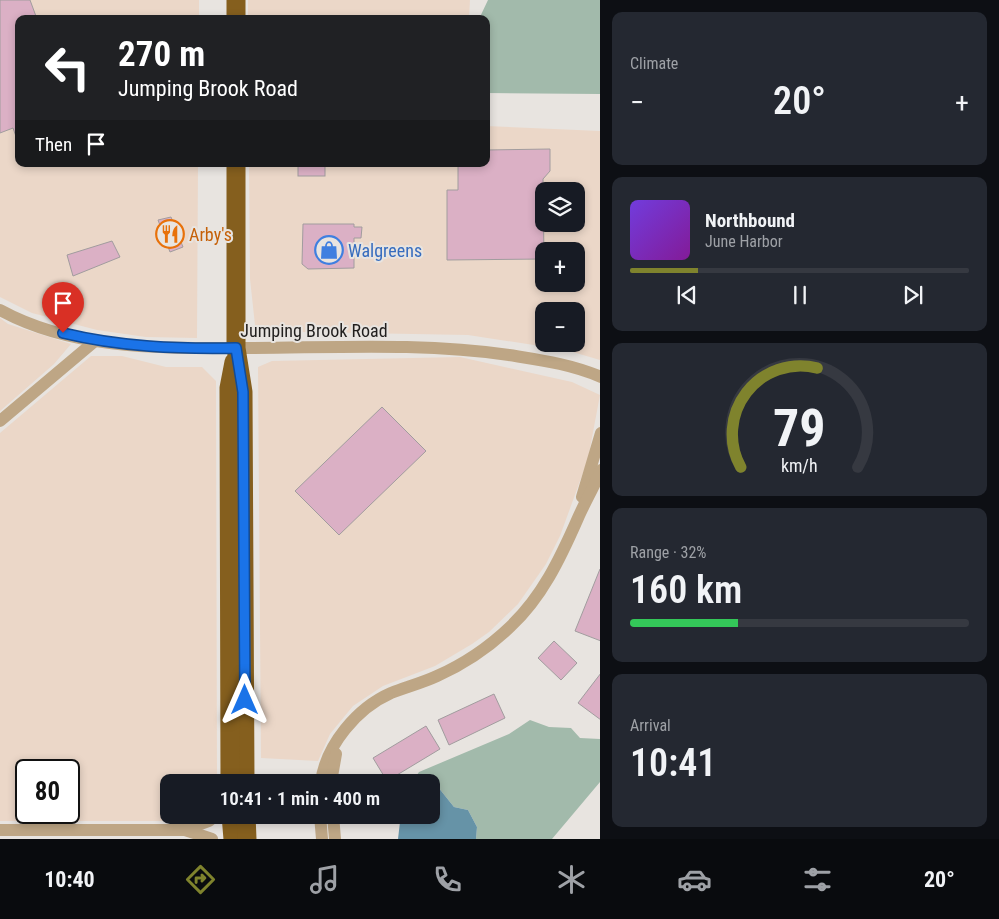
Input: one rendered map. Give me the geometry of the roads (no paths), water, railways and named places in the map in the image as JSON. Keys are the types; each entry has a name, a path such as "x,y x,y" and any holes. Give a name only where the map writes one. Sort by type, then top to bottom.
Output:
{"highway":[{"path":"236,0 236,15"},
{"path":"236,167 236,348 243,392 246,774"},
{"path":"230,774 229,388 236,348"},
{"path":"232,824 232,839"},
{"path":"246,824 247,839"}],"street":[{"name":"Jumping Brook Road","path":"0,310 37,326 95,341 145,348 465,349 552,362 578,368 600,377"},
{"path":"0,421 95,341"},
{"path":"578,517 585,482 600,433"},
{"path":"323,774 328,755 342,735 371,705 391,694 451,669 476,654 511,626 546,584 561,557 600,470"},
{"path":"332,774 342,735"},
{"path":"185,830 201,824"},
{"path":"321,824 322,839"},
{"path":"334,824 335,839"},
{"path":"0,830 185,830 212,839"}],"water":[{"path":"440,790 454,807 468,810 477,827 476,839 398,839 400,824 440,824"}],"place":[{"name":"Arby's","path":"170,234"},
{"name":"Walgreens","path":"329,250"}]}
